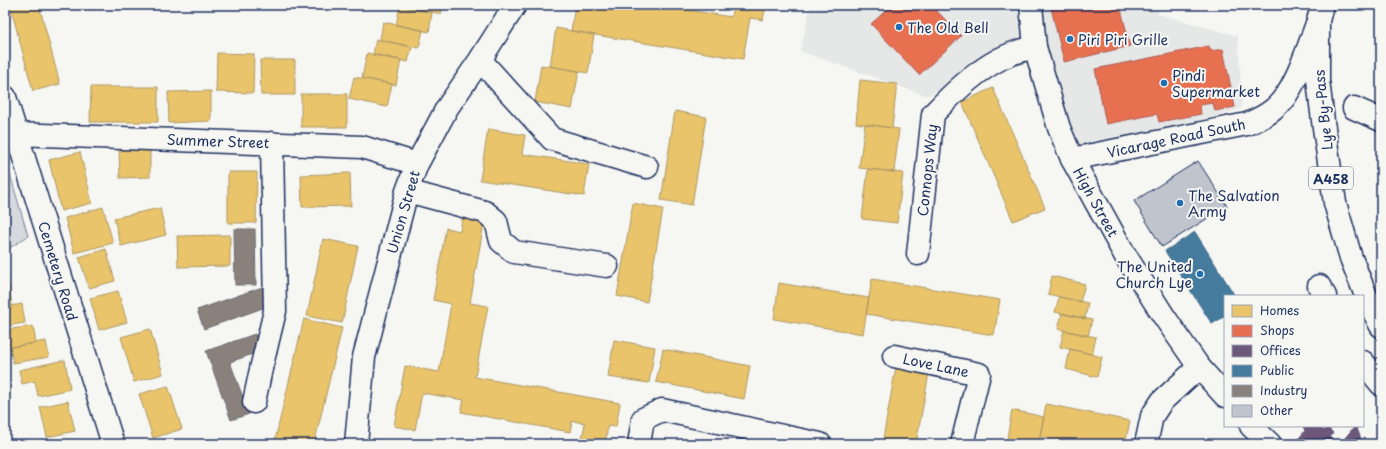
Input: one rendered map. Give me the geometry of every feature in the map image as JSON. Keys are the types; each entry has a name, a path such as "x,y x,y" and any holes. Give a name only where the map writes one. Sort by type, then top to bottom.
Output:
{"main road":[{"name":"Union Street","path":"356,444 364,357 407,191 417,164 447,108 515,5"},
{"name":"High Street","path":"1031,5 1035,47 1059,128 1072,159 1125,255 1162,315 1199,367 1224,395"},
{"name":"Vicarage Road South","path":"1072,159 1247,124 1262,118 1282,102 1291,89 1320,13"},
{"name":"Lye By-Pass","path":"1320,13 1318,80 1335,203 1351,258 1369,303 1381,326"},
{"name":"Connops Way","path":"918,254 933,114 948,98 984,68 1011,54 1035,47"},
{"path":"480,60 552,139 647,168"},
{"name":"Cemetery Road","path":"5,97 113,444"},
{"path":"1354,108 1381,120"},
{"name":"Summer Street","path":"16,134 362,146 417,164"},
{"path":"254,402 260,369 275,311 272,143"},
{"path":"407,191 485,212 496,221 501,241 514,252 607,266"},
{"name":"Love Lane","path":"894,356 979,374 962,444"},
{"path":"1364,363 1381,384"},
{"path":"1146,444 1152,416 1162,401 1199,367"},
{"path":"639,444 643,419 662,410 820,444"},
{"path":"1254,427 1270,444"}],"shaded area":[{"path":"811,5 1157,5 1158,14 1238,36 1242,108 1119,150 1072,159 1035,47 984,68 927,96 800,51"},
{"path":"5,157 28,236 5,251"}],"building: Homes":[{"path":"10,5 39,5 60,84 33,91"},
{"path":"400,5 443,5 441,14"},
{"path":"575,5 658,5 731,17 733,5 766,5 763,20 750,18 743,59 571,31"},
{"path":"400,6 432,13 429,32 396,25"},
{"path":"383,22 423,30 419,48 380,40"},
{"path":"556,28 594,35 588,73 550,66"},
{"path":"376,39 412,47 408,62 373,55"},
{"path":"217,53 254,54 253,93 216,92"},
{"path":"367,53 401,60 396,85 362,78"},
{"path":"260,60 295,60 295,95 261,95"},
{"path":"541,65 579,71 572,109 535,102"},
{"path":"354,77 392,84 387,107 349,99"},
{"path":"860,80 897,84 892,128 856,123"},
{"path":"91,87 158,87 158,122 90,122"},
{"path":"993,88 1045,208 1013,221 962,102"},
{"path":"211,91 211,121 169,123 168,92"},
{"path":"301,94 347,94 347,127 301,127"},
{"path":"675,111 706,117 692,205 661,200"},
{"path":"865,124 899,129 894,172 859,168"},
{"path":"488,129 525,135 522,154 589,164 584,196 480,180"},
{"path":"119,149 150,149 150,177 120,178"},
{"path":"80,152 92,203 61,211 49,160"},
{"path":"868,169 903,173 897,223 862,219"},
{"path":"228,172 257,172 256,223 228,223"},
{"path":"350,173 351,206 302,207 301,175"},
{"path":"633,203 663,209 647,302 617,296"},
{"path":"103,207 113,243 74,253 65,218"},
{"path":"160,208 166,235 121,246 114,218"},
{"path":"462,219 484,223 470,303 488,306 475,377 620,403 616,427 608,426 605,444 581,444 585,423 572,421 570,432 461,412 464,400 422,393 415,430 394,426 405,366 439,372 451,304 433,300 446,228 460,231"},
{"path":"230,235 230,266 178,267 177,236"},
{"path":"323,239 358,246 342,323 307,316"},
{"path":"106,249 115,281 89,288 79,257"},
{"path":"7,272 12,306 5,307 5,273"},
{"path":"1052,276 1085,284 1080,302 1048,294"},
{"path":"872,279 1000,300 994,335 866,314"},
{"path":"779,283 869,298 863,334 774,319"},
{"path":"118,291 127,322 99,330 90,298"},
{"path":"1059,297 1088,303 1085,319 1055,312"},
{"path":"22,304 25,323 5,326 5,307"},
{"path":"1062,313 1092,320 1088,336 1058,329"},
{"path":"304,319 342,328 314,444 293,444 275,440"},
{"path":"33,326 36,343 5,348 5,330"},
{"path":"150,329 163,374 134,382 121,337"},
{"path":"1064,330 1096,337 1092,354 1060,347"},
{"path":"614,340 655,347 649,383 608,377"},
{"path":"46,341 49,357 13,363 10,347"},
{"path":"663,349 750,366 744,399 656,382"},
{"path":"1070,349 1102,357 1097,377 1066,369"},
{"path":"65,360 70,389 38,396 35,381 22,384 19,370"},
{"path":"896,367 929,373 916,444 882,444"},
{"path":"168,386 182,429 153,438 139,394"},
{"path":"68,401 75,431 47,437 40,407"},
{"path":"1046,404 1130,421 1125,444 1074,444 1040,437"},
{"path":"1012,410 1044,417 1038,444 1006,444"}],"building: Shops":[{"path":"892,5 931,5 961,36 919,75 871,24"},
{"path":"1062,5 1120,5 1130,46 1064,62 1051,8"},
{"name":"Pindi Supermarket","path":"1209,46 1211,51 1223,49 1235,107 1215,111 1213,103 1200,105 1201,114 1159,122 1157,114 1106,124 1095,69"}],"building: Offices":[{"path":"1303,427 1319,427 1324,431 1327,427 1333,433 1330,437 1338,444 1294,444 1305,431"},
{"path":"1354,427 1356,427 1363,444 1340,444"}],"building: Public":[{"name":"The United Church Lye","path":"1195,232 1234,295 1224,295 1224,317 1212,324 1165,251"}],"building: Industry":[{"path":"234,229 255,229 256,285 235,285"},
{"path":"268,285 274,304 204,329 197,310"},
{"path":"255,334 261,351 230,362 249,414 231,420 206,351"}],"building: Other":[{"name":"The Salvation Army","path":"1198,161 1227,206 1162,247 1134,201"}],"place":[{"name":"The Old Bell","path":"899,27"},
{"name":"Piri Piri Grille","path":"1070,39"},
{"name":"Pindi Supermarket","path":"1164,83"},
{"name":"The Salvation Army","path":"1180,203"},
{"name":"The United Church Lye","path":"1200,274"}]}
